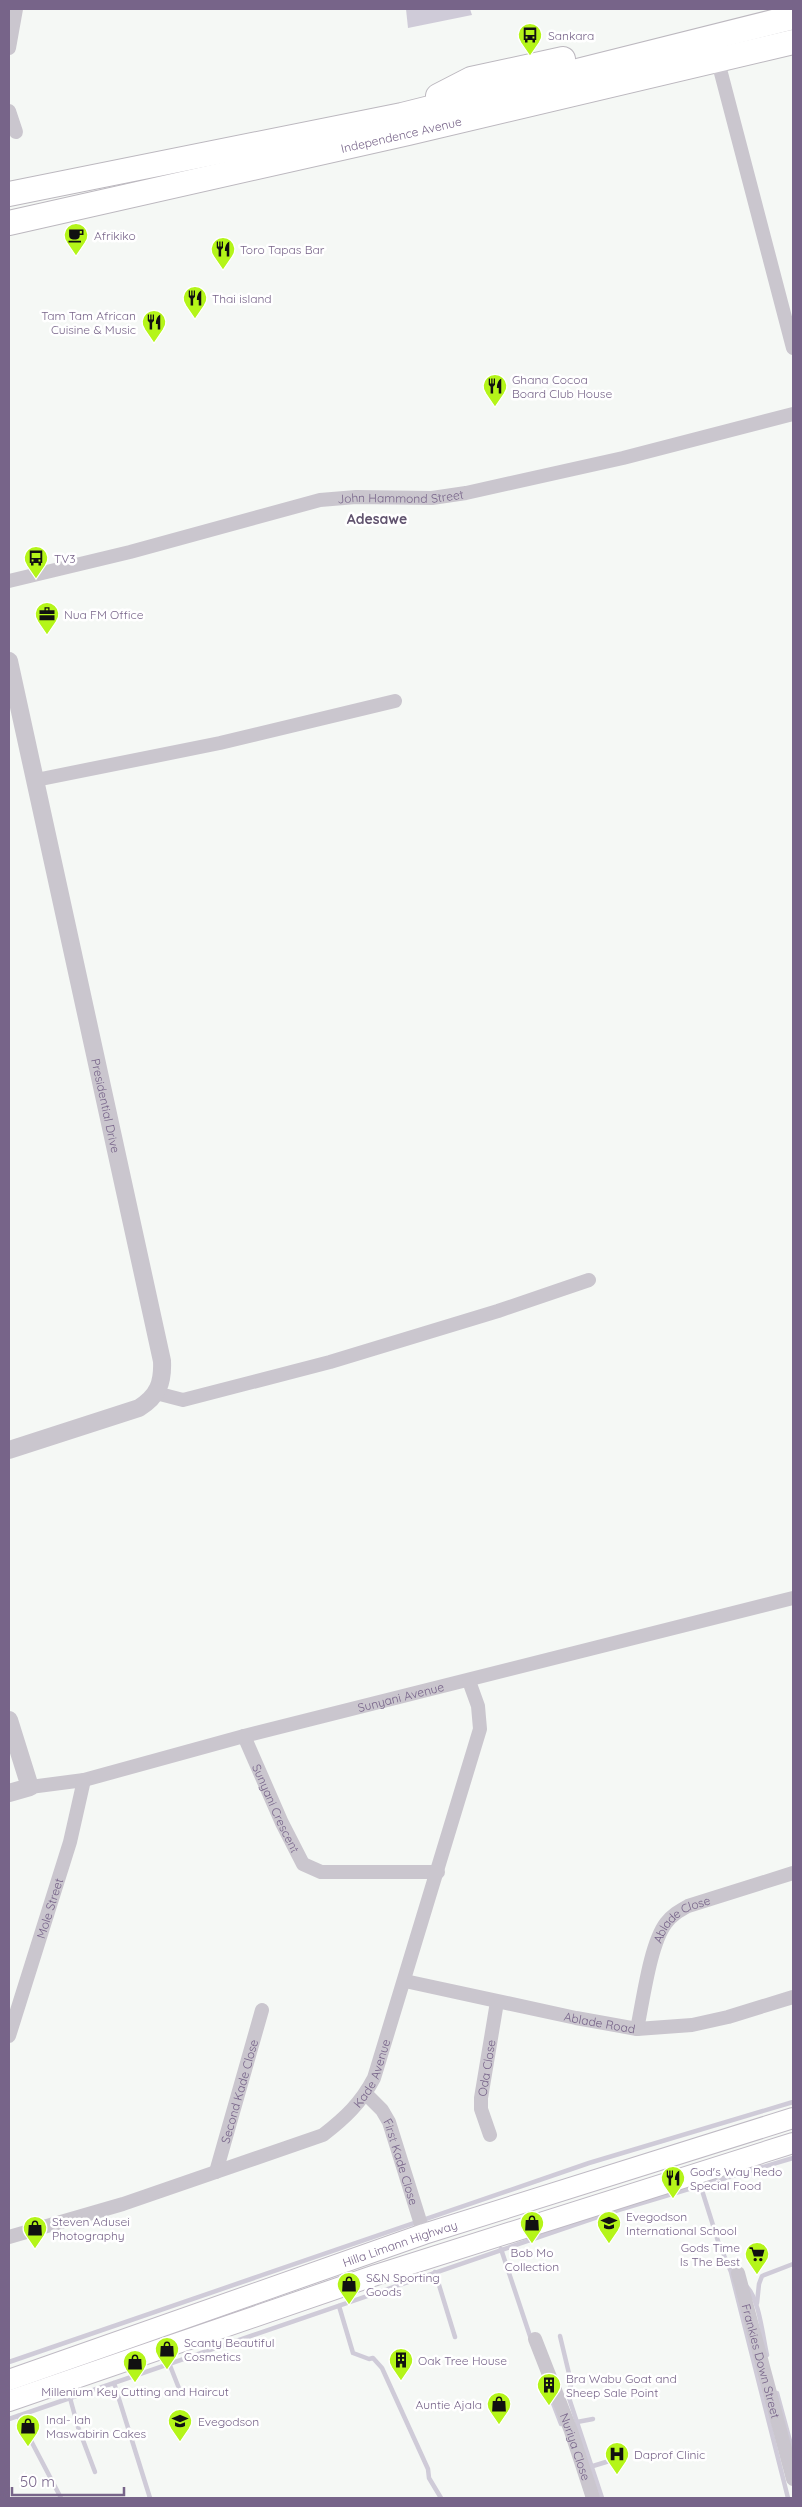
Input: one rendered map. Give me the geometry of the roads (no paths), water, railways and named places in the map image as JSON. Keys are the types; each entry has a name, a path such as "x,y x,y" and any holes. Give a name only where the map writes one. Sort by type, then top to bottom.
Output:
{"highway":[{"path":"405,124 471,79 784,9"},
{"name":"Independence Avenue","path":"592,79 793,17"},
{"name":"Independence Avenue","path":"10,223 592,79 793,42"},
{"path":"405,124 482,132 793,56"},
{"name":"Independence Avenue","path":"9,194 405,124"}],"main road":[{"name":"Hilla Limann Highway","path":"9,2380 424,2234 793,2118"},
{"name":"Hilla Limann Highway","path":"9,2401 376,2275 793,2143"}],"street":[{"path":"9,48 16,9"},
{"path":"721,73 793,348"},
{"path":"9,111 16,132"},
{"name":"John Hammond Street","path":"9,581 130,552 320,500 356,497 432,498 466,493 623,458 793,414"},
{"name":"Presidential Drive","path":"9,661 162,1361 162,1374 156,1393"},
{"path":"36,780 220,743 395,701"},
{"path":"9,1450 130,1412 149,1401 156,1393 182,1400 330,1362 498,1312 589,1280"},
{"name":"Sunyani Avenue","path":"9,1793 30,1787 84,1780 244,1736 469,1681 793,1598"},
{"name":"Kade Avenue","path":"9,2237 112,2207 323,2135 350,2114 366,2094 374,2078 480,1729 478,1706 469,1681"},
{"path":"9,1720 30,1787"},
{"name":"Sunyani Crescent","path":"244,1736 282,1823 303,1864 321,1872 438,1872"},
{"name":"Mole Street","path":"9,2036 70,1842 84,1780"},
{"name":"Ablade Close","path":"638,2029 655,1949 665,1924 676,1913 688,1906 793,1873"},
{"name":"Ablade Road","path":"405,1981 497,2002 638,2029 692,2025 728,2018 793,1998"},
{"name":"Oda Close","path":"490,2135 481,2109 481,2098 497,2002"},
{"name":"Second Kade Close","path":"216,2172 262,2010"},
{"name":"First Kade Close","path":"366,2094 382,2110 390,2122 424,2234"},
{"name":"Frankies Down Street","path":"738,2273 793,2479"},
{"name":"Nuriya Close","path":"535,2339 571,2431 593,2498"}],"waterway":[{"path":"9,2362 589,2163 793,2102"},
{"path":"9,2419 615,2211 793,2158"},
{"path":"700,2184 718,2241 731,2272 788,2498"},
{"path":"501,2249 531,2339"},
{"path":"757,2303 762,2276 793,2264"},
{"path":"435,2272 455,2337"},
{"path":"746,2286 757,2308 767,2355"},
{"path":"339,2306 353,2353 369,2359 373,2358 382,2368 428,2469 429,2478 441,2498"},
{"path":"560,2336 571,2382 569,2398 602,2498"},
{"path":"169,2363 182,2396"},
{"path":"544,2380 561,2424"},
{"path":"114,2383 150,2498"},
{"path":"777,2393 793,2452"},
{"path":"70,2398 78,2427 95,2472"},
{"path":"18,2416 61,2498"},
{"path":"577,2422 593,2419"},
{"path":"593,2466 619,2458"}],"place":[{"name":"Sankara","path":"530,56"},
{"name":"Afrikiko","path":"76,256"},
{"name":"Toro Tapas Bar","path":"223,270"},
{"name":"Thai island","path":"195,319"},
{"name":"Tam Tam African Cuisine & Music","path":"154,343"},
{"name":"Ghana Cocoa Board Club House","path":"495,407"},
{"name":"TV3","path":"36,579"},
{"name":"Nua FM Office","path":"47,635"},
{"name":"God's Way Redo Special Food","path":"673,2199"},
{"name":"Bob Mo Collection","path":"532,2244"},
{"name":"Evegodson International School","path":"609,2244"},
{"name":"Steven Adusei Photography","path":"35,2249"},
{"name":"Gods Time Is The Best","path":"757,2275"},
{"name":"S&N Sporting Goods","path":"349,2305"},
{"name":"Scanty Beautiful Cosmetics","path":"167,2370"},
{"name":"Oak Tree House","path":"401,2381"},
{"name":"Millenium Key Cutting and Haircut","path":"135,2383"},
{"name":"Bra Wabu Goat and Sheep Sale Point","path":"549,2406"},
{"name":"Auntie Ajala","path":"499,2425"},
{"name":"Evegodson","path":"180,2442"},
{"name":"Inal- lah Maswabirin Cakes","path":"28,2447"},
{"name":"Daprof Clinic","path":"617,2475"}],"district":[{"name":"Adesawe","path":"377,519"}]}
